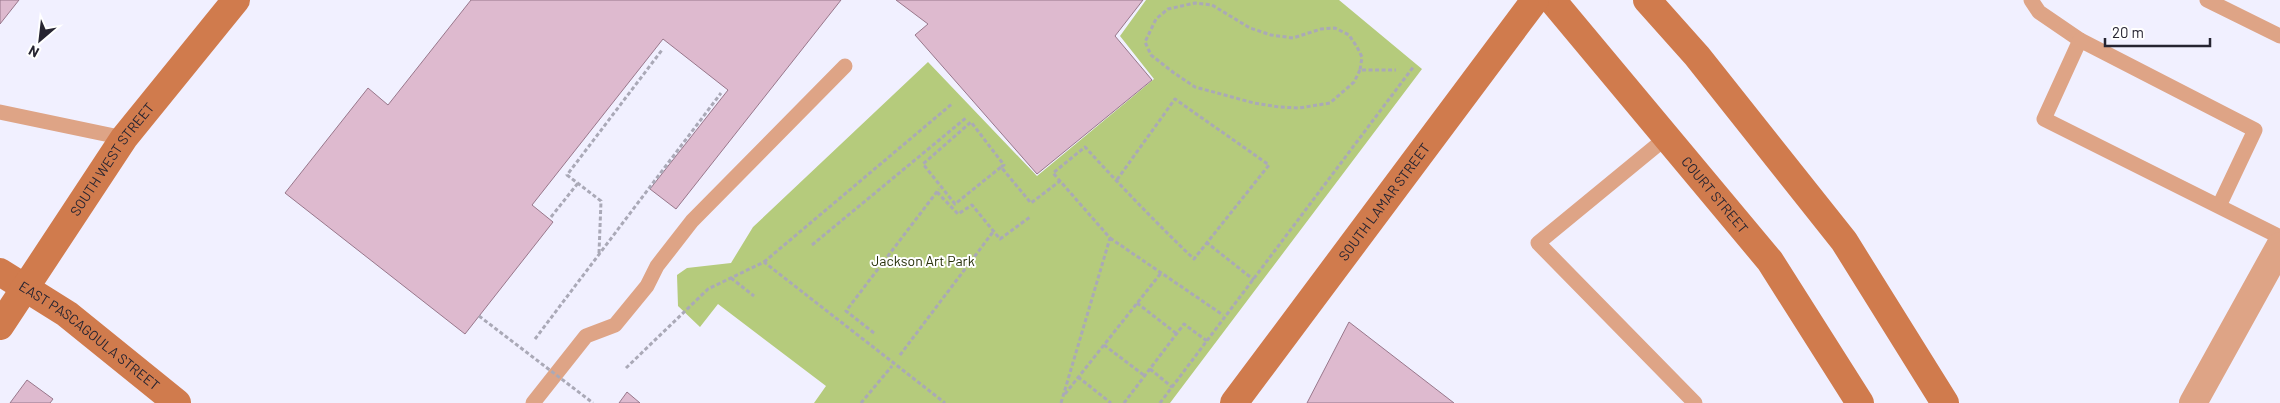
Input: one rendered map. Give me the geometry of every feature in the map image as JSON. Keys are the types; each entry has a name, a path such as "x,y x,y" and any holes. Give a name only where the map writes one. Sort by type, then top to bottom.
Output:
{"street":[{"name":"SOUTH WEST STREET","path":"0,326 124,138 236,0"},
{"name":"SOUTH LAMAR STREET","path":"1234,403 1535,0"},
{"name":"COURT STREET","path":"1552,0 1770,261 1860,403"},
{"path":"1647,0 1697,56 1844,240 1945,403"},
{"path":"2193,403 2280,246"},
{"name":"EAST PASCAGOULA STREET","path":"0,272 66,314 177,403"}],"lane":[{"path":"2031,0 2039,12 2080,40 2255,130 2219,206"},
{"path":"2214,2 2280,36"},
{"path":"2080,40 2044,119 2280,237"},
{"path":"533,403 586,336 615,325 647,286 657,266 692,221 845,66"},
{"path":"0,112 124,138"},
{"path":"1667,137 1538,243 1695,403"}],"path":[{"path":"1196,3 1212,4 1250,28 1271,35 1293,38 1321,29 1335,28 1349,35 1357,47 1362,57 1360,70 1354,82 1330,103 1300,108 1279,107 1254,103 1195,86 1151,55 1146,42 1156,19 1168,9 1196,3"},
{"path":"599,253 601,201 567,174 662,50"},
{"path":"1160,403 1414,66"},
{"path":"1360,70 1396,70"},
{"path":"534,339 721,93"},
{"path":"1116,181 1175,100 1269,165 1194,259 1116,181 1085,147 1053,173 1110,238 1223,315"},
{"path":"626,368 708,289 764,262 953,103"},
{"path":"812,245 967,117"},
{"path":"971,122 1004,165 1001,167 955,204 923,164 971,122"},
{"path":"1001,167 1031,203 1060,181"},
{"path":"551,217 578,183"},
{"path":"874,332 846,310 938,191 958,214 972,205 1000,239 1030,217"},
{"path":"900,355 993,232"},
{"path":"1061,403 1110,238"},
{"path":"1206,242 1254,280"},
{"path":"764,262 945,403"},
{"path":"1064,396 1161,273"},
{"path":"731,278 754,296"},
{"path":"1137,304 1177,334"},
{"path":"479,316 593,403"},
{"path":"1124,403 1184,324 1207,341"},
{"path":"1104,345 1144,376"},
{"path":"861,403 892,366"},
{"path":"1150,369 1172,388"},
{"path":"1078,377 1111,403"}],"green space":[{"name":"Jackson Art Park","path":"1146,0 1339,0 1422,69 1170,403 814,403 826,386 718,304 700,327 678,306 677,275 687,268 731,263 753,227 928,62 1037,176 1154,79 1120,36"}],"building":[{"path":"0,0 19,0 0,24"},
{"path":"471,0 841,0 676,209 650,189 728,90 663,39 532,205 553,222 465,334 285,193 368,88 388,105"},
{"path":"896,0 1143,0 1115,36 1152,80 1037,174 915,35 928,24"},
{"path":"1349,322 1454,403 1307,403"},
{"path":"27,380 53,399 50,403 10,403"},
{"path":"627,392 640,403 619,403"}]}
